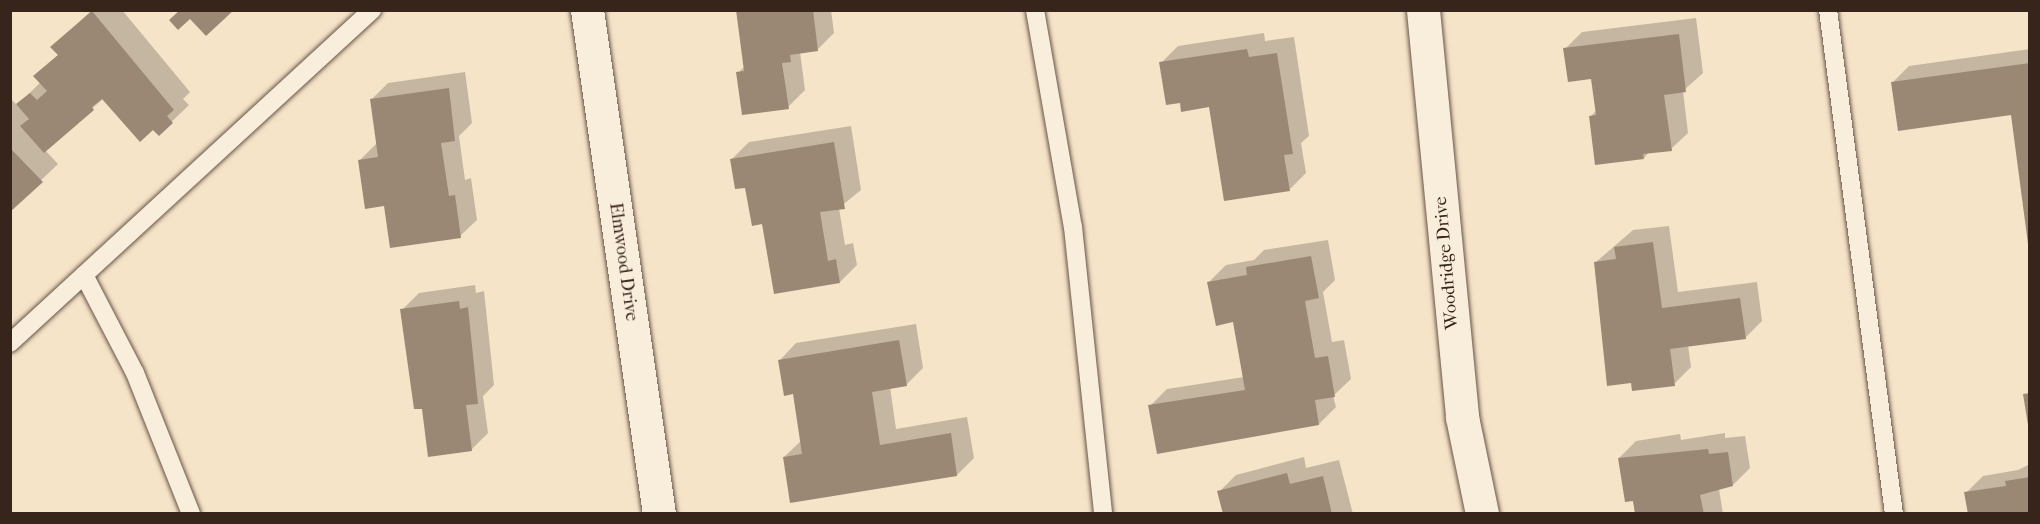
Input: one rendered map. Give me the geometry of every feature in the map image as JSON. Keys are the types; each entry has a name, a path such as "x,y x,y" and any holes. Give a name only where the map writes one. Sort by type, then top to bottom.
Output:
{"street":[{"name":"Elmwood Drive","path":"587,10 659,513"},
{"name":"Woodridge Drive","path":"1423,10 1462,417 1482,513"}],"lane":[{"path":"10,343 372,10"},
{"path":"1035,10 1073,227 1103,513"},
{"path":"1828,10 1894,513"},
{"path":"84,275 135,373 191,513"}],"building":[{"path":"180,10 234,10 206,36 190,19 178,30 169,20"},
{"path":"736,10 813,10 818,51 790,55 791,62 782,63 789,109 742,115 736,72 744,71"},
{"path":"92,11 174,110 167,116 173,123 159,136 153,130 140,142 102,99 92,107 94,110 44,153 20,126 29,119 16,104 30,93 37,100 47,91 33,76 58,55 50,47"},
{"path":"1679,34 1686,92 1664,95 1672,151 1643,154 1644,159 1595,165 1589,116 1596,115 1591,79 1568,82 1563,48"},
{"path":"1247,49 1249,57 1277,53 1293,154 1284,155 1290,191 1224,201 1209,107 1181,112 1180,103 1166,105 1159,62"},
{"path":"2030,63 2030,244 2028,244 2011,115 1898,131 1891,82"},
{"path":"449,88 455,141 441,143 449,196 455,195 461,238 390,248 384,206 365,209 358,160 378,157 370,99"},
{"path":"834,142 845,209 820,212 828,261 836,259 840,283 774,294 762,224 752,226 745,188 735,189 730,159"},
{"path":"10,148 43,182 10,212"},
{"path":"1653,242 1662,308 1740,298 1746,339 1670,349 1675,386 1632,391 1631,383 1607,386 1594,262 1616,259 1614,247"},
{"path":"1311,256 1319,298 1305,301 1315,358 1328,356 1335,397 1315,400 1319,425 1157,454 1148,405 1245,390 1233,322 1216,326 1207,282 1247,275 1246,267"},
{"path":"459,301 460,309 468,307 478,404 466,405 472,451 428,457 422,409 414,409 400,309"},
{"path":"899,340 907,386 872,392 880,445 951,433 957,476 790,503 783,457 802,454 793,394 784,396 778,360"},
{"path":"2030,393 2030,425 2028,425 2023,394"},
{"path":"1708,449 1709,454 1728,452 1733,486 1700,495 1704,514 1635,514 1633,501 1625,502 1618,458"},
{"path":"1287,473 1290,484 1323,476 1332,514 1223,514 1217,491"},
{"path":"2030,477 2030,514 1968,514 1964,492 2006,486 2005,481"}]}
